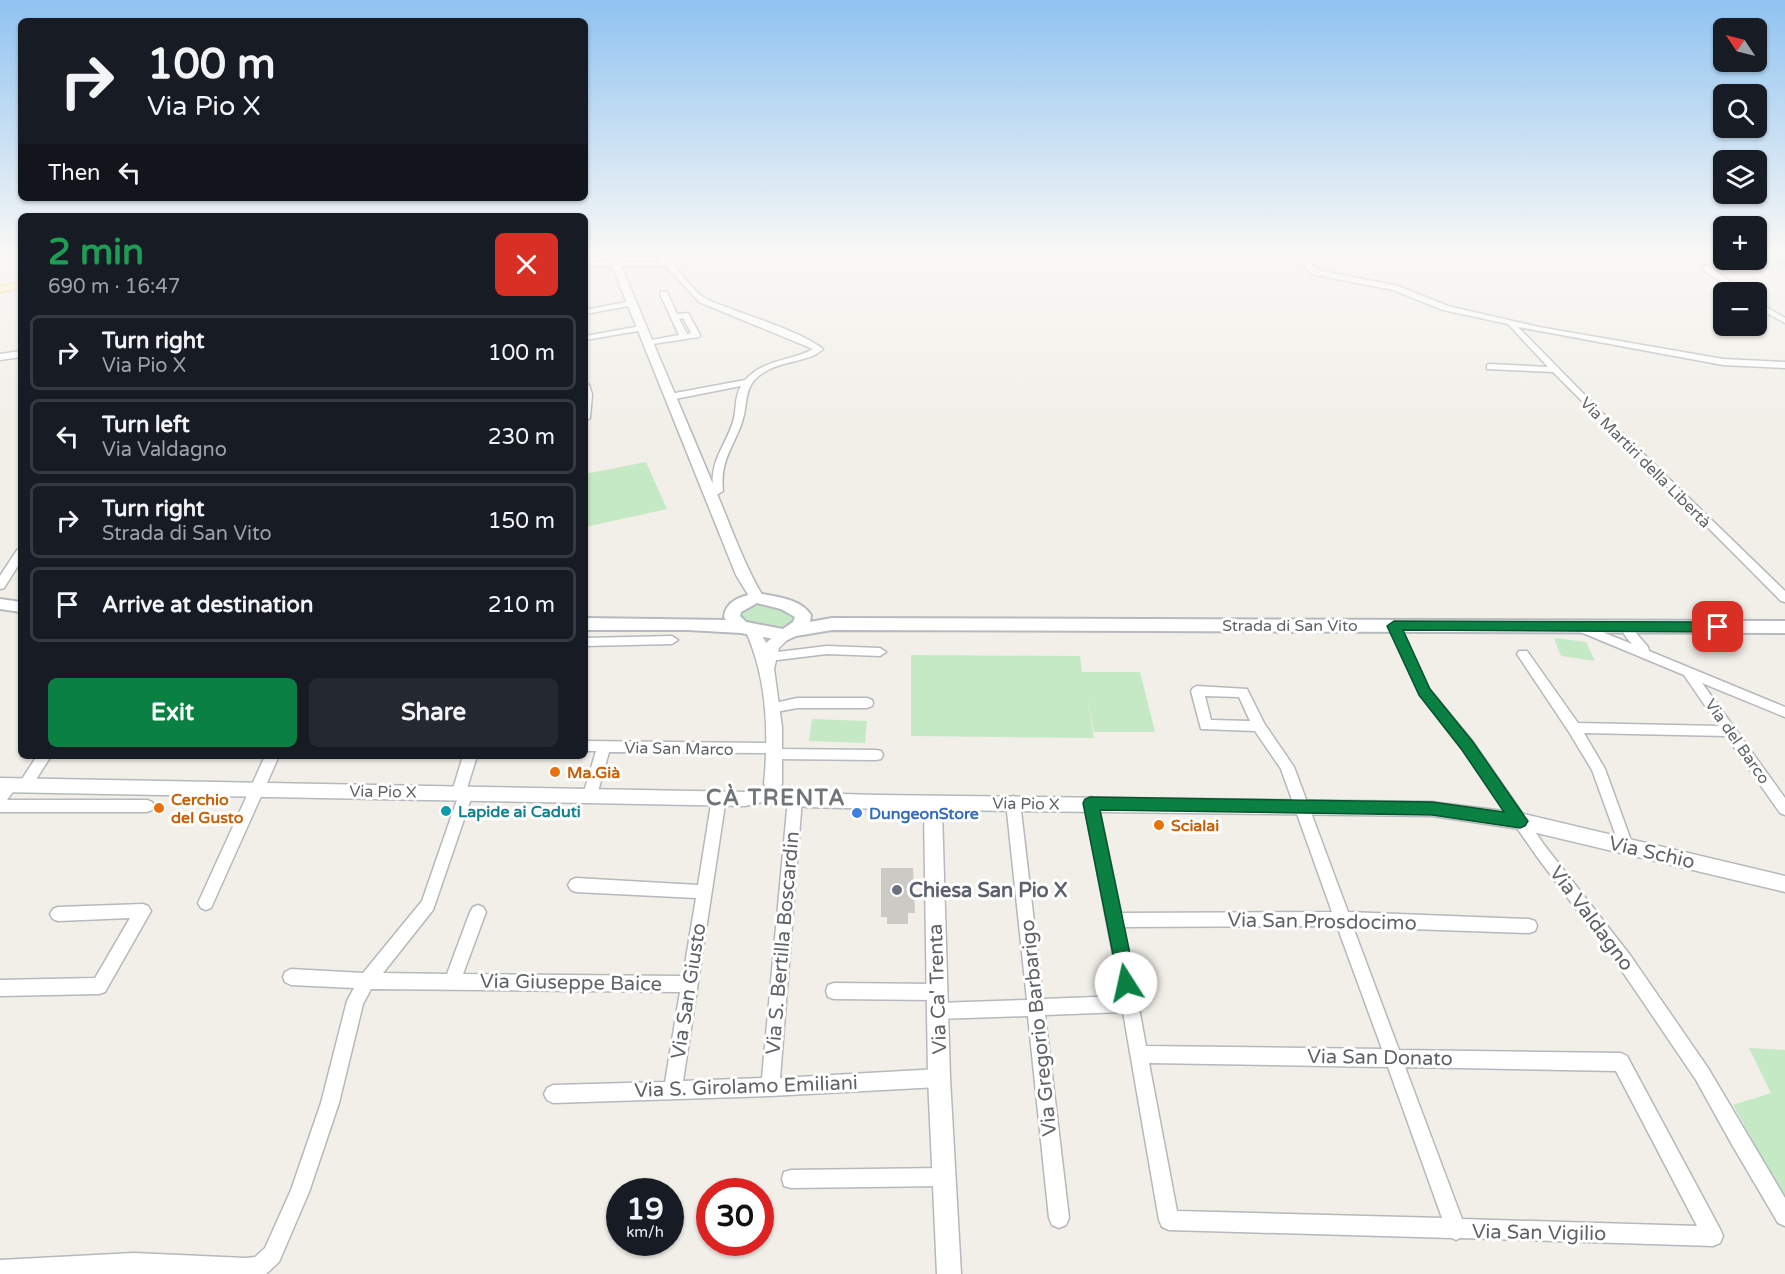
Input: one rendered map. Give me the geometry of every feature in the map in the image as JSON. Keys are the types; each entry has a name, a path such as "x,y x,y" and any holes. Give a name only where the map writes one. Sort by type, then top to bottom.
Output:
{"main road":[{"path":"588,624 688,624 715,618 757,598 790,606 802,615 832,624"},
{"path":"0,604 18,607"},
{"path":"736,607 732,617 746,628"},
{"path":"790,632 801,626 802,615"},
{"name":"Strada di San Vito","path":"688,624 790,632 832,624 1785,627"}],"street":[{"path":"634,310 743,575 757,598"},
{"path":"649,343 684,337 672,310"},
{"path":"670,397 746,382 771,364 814,353 819,349 727,310"},
{"path":"1462,310 1509,322 1723,362 1785,365"},
{"path":"1768,310 1785,321"},
{"name":"Via Martiri della Libertà","path":"1509,322 1622,438 1785,598"},
{"path":"588,337 641,328"},
{"path":"0,357 18,354"},
{"path":"1490,367 1556,370"},
{"path":"711,494 718,491 716,479 720,454 737,424 740,400 746,382"},
{"path":"0,585 18,557"},
{"path":"736,607 743,588 743,575"},
{"name":"Via Valdagno","path":"1394,626 1424,692 1468,746 1520,821 1624,960 1702,1074 1785,1216"},
{"path":"1581,627 1689,674 1785,712"},
{"path":"746,628 761,646 768,663"},
{"path":"1628,647 1621,637 1624,628 1655,658"},
{"path":"780,793 774,751 768,663 772,646 790,632"},
{"path":"588,642 672,640"},
{"path":"768,663 827,650 880,652"},
{"path":"1523,654 1574,728 1598,769 1626,846"},
{"name":"Via del Barco","path":"1689,674 1785,809"},
{"path":"1259,726 1206,725 1197,691 1243,692 1259,726 1287,767 1456,1230"},
{"path":"771,708 797,703 867,703"},
{"path":"1574,728 1730,731"},
{"name":"Via San Marco","path":"588,746 876,755"},
{"path":"590,795 604,747"},
{"path":"9,789 41,759"},
{"path":"206,903 271,759"},
{"path":"0,1269 94,1263 156,1263 242,1269 259,1267 272,1255 300,1192 330,1103 355,1001 367,981 428,905 463,793 469,759"},
{"name":"Via Pio X","path":"9,789 256,789 745,799 780,793 933,801 1432,809 1520,821"},
{"name":"Via S. Bertilla Boscardin","path":"770,1087 780,793"},
{"name":"Via San Giusto","path":"673,1089 719,798"},
{"name":"Via Ca' Trenta","path":"933,801 939,1078 949,1274"},
{"name":"Via Gregorio Barbarigo","path":"1013,802 1059,1218"},
{"path":"1090,803 1115,920 1139,1054"},
{"path":"0,806 147,806"},
{"name":"Via Schio","path":"1520,821 1785,884"},
{"path":"576,885 703,892"},
{"path":"0,988 99,986 143,911 58,914"},
{"name":"Via Giuseppe Baice","path":"453,980 478,912"},
{"name":"Via San Prosdocimo","path":"1115,920 1341,919 1529,927"},
{"name":"Via Giuseppe Baice","path":"291,977 367,981 453,980 688,984"},
{"path":"834,991 937,1002 1035,1008 1130,1004"},
{"name":"Via San Donato","path":"1139,1054 1621,1062"},
{"name":"Via San Vigilio","path":"1139,1054 1169,1220 1713,1236 1621,1062"},
{"name":"Via S. Girolamo Emiliani","path":"553,1094 770,1087 939,1078"},
{"path":"791,1179 944,1177"}],"green space":[{"path":"646,462 667,509 588,526 588,473"},
{"path":"753,604 786,611 793,616 793,623 780,629 742,620 739,617 740,610"},
{"path":"1554,638 1586,642 1595,661 1561,656"},
{"path":"911,655 1080,656 1082,672 1140,672 1155,732 1094,732 1087,696 1094,738 911,736"},
{"path":"812,719 867,721 865,743 809,741"},
{"path":"1749,1048 1785,1050 1785,1199 1733,1105 1771,1093"}],"building":[{"name":"Chiesa San Pio X","path":"881,868 913,868 915,913 908,913 908,924 887,924 887,917 881,917"}],"place":[{"name":"Ma.Già","path":"555,772"},
{"name":"Cerchio del Gusto","path":"159,808"},
{"name":"Lapide ai Caduti","path":"446,811"},
{"name":"DungeonStore","path":"857,813"},
{"name":"Scialai","path":"1159,825"},
{"name":"Chiesa San Pio X","path":"897,890"}],"district":[{"name":"CÀ TRENTA","path":"776,797"}],"route":[{"path":"1126,983 1090,803 1432,809 1520,821 1468,746 1424,692 1394,626 1718,627"}]}
